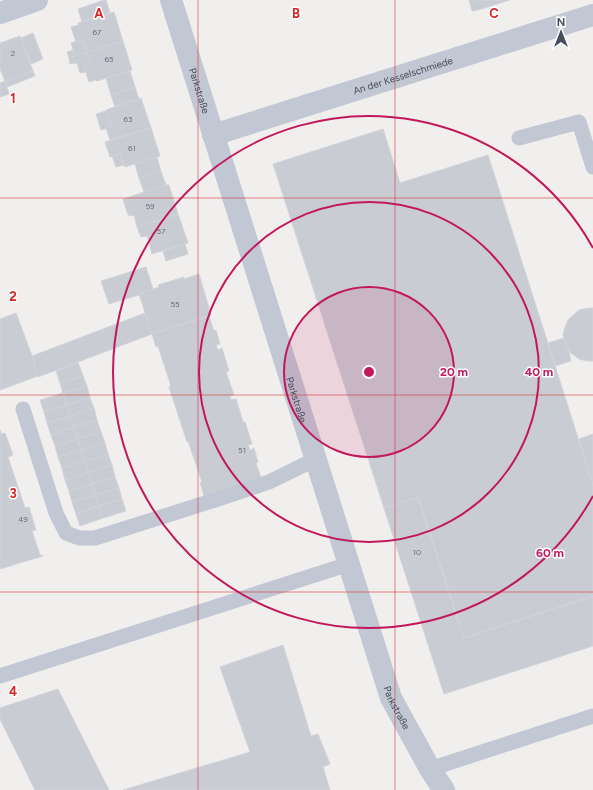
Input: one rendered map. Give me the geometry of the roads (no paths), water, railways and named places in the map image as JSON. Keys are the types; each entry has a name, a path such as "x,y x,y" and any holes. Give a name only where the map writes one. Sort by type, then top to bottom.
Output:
{"street":[{"path":"0,13 37,0"},
{"name":"Parkstraße","path":"171,0 391,698 430,769 444,790"},
{"name":"An der Kesselschmiede","path":"213,135 593,15"}],"lane":[{"path":"519,138 579,122 593,167"},
{"path":"23,409 56,513 66,533 79,538 95,538 269,482 316,459"},
{"path":"0,676 349,564"},
{"path":"430,769 593,716"}]}
